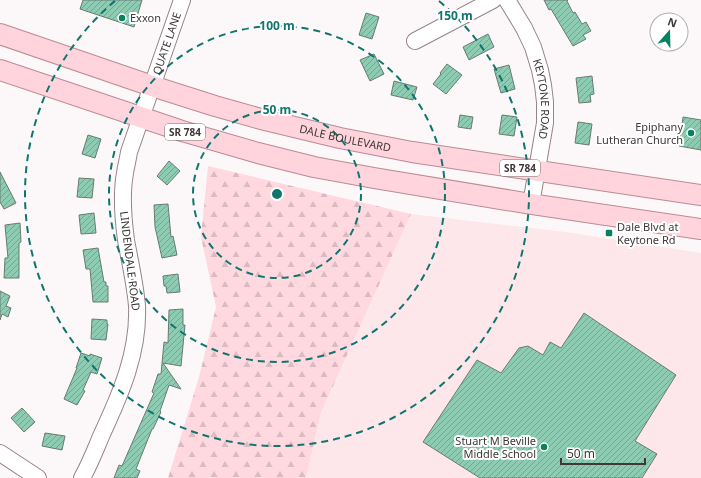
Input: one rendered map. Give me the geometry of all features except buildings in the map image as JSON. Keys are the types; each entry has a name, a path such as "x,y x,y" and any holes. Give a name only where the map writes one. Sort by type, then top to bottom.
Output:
{"main road":[{"name":"DALE BOULEVARD","path":"0,34 152,86 230,110 340,138 412,152 701,195"},
{"name":"SR 784","path":"0,70 182,131 314,167 531,204 701,229"}],"street":[{"name":"QUATE LANE","path":"152,86 182,0"},
{"path":"415,41 493,0"},
{"name":"KEYTONE ROAD","path":"507,0 524,28 533,47 543,85 545,123 531,204"},
{"name":"LINDENDALE ROAD","path":"82,478 120,396 134,350 137,328 137,307 135,286 123,217 123,194 129,152 152,86"},
{"path":"0,453 38,478"}],"shaded area":[{"path":"411,214 566,232 701,253 701,478 306,478 321,414"}],"green space":[{"path":"208,166 411,214 321,413 306,478 168,478 199,377 216,307 201,237"}],"place":[{"name":"Exxon","path":"122,18"},
{"name":"Epiphany Lutheran Church","path":"691,133"},
{"name":"Dale Blvd at Keytone Rd","path":"609,233"},
{"name":"Stuart M Beville Middle School","path":"544,447"}]}
